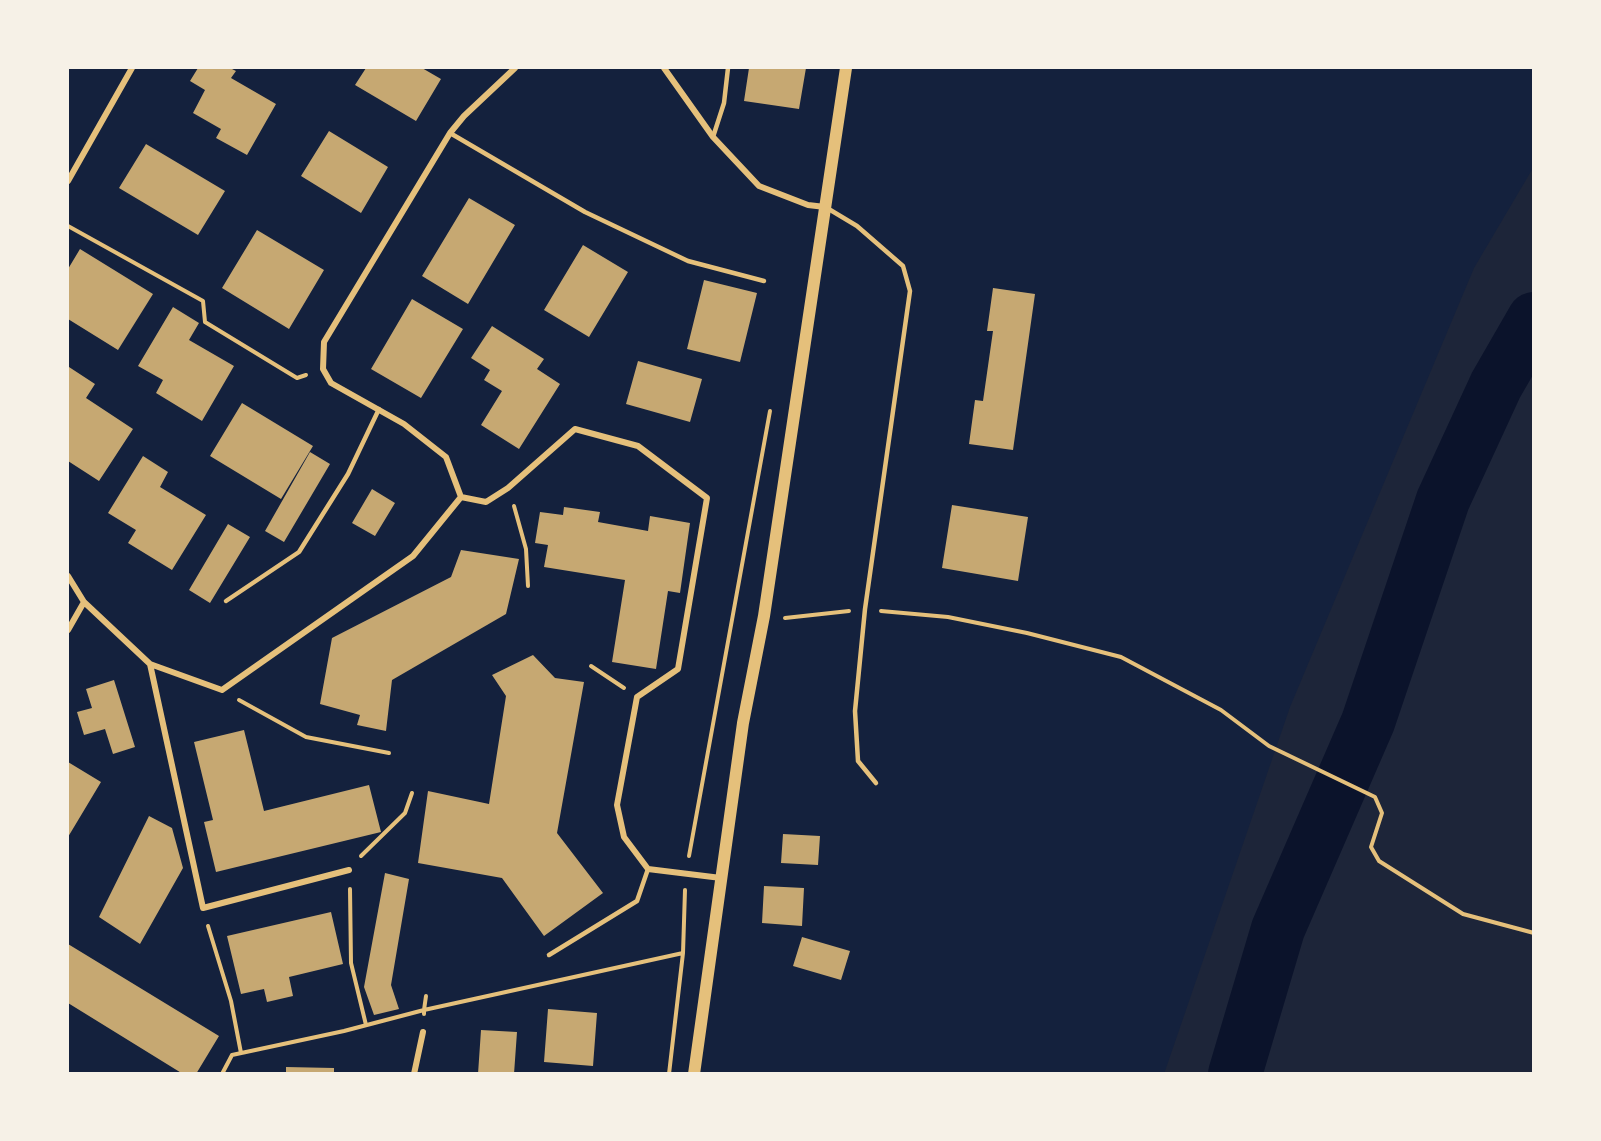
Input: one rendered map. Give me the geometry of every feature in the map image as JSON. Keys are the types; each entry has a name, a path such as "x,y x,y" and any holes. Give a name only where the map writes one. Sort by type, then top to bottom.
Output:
{"main road":[{"path":"694,1074 743,723 764,616 846,68"}],"street":[{"path":"68,182 132,68"},
{"path":"460,497 446,457 404,424 331,383 323,369 324,342 450,133 464,116 515,68"},
{"path":"664,68 713,137 759,186 808,205 825,207"},
{"path":"460,497 486,502 508,488 575,429 638,446 707,498 678,669 637,697 617,805 624,837 648,869 721,878"},
{"path":"68,576 84,602 150,664 222,690 413,556 460,497"},
{"path":"68,630 84,602"},
{"path":"150,664 203,908 349,870"},
{"path":"414,1074 423,1032"}],"lane":[{"path":"713,137 724,103 728,68"},
{"path":"450,133 585,212 688,261 764,280"},
{"path":"825,207 857,226 903,266 910,291 865,609 855,711 858,761 876,783"},
{"path":"226,601 299,552 348,474 378,409"},
{"path":"549,955 637,901 648,869"}],"path":[{"path":"68,226 203,301 205,322 297,378 323,369"},
{"path":"508,488 526,549 528,586"},
{"path":"669,1074 683,953 686,873 734,612 785,618 865,609 948,617 1027,633 1121,657 1221,710 1269,746 1375,797 1382,813 1371,847 1379,861 1463,914 1533,933"},
{"path":"591,666 637,697"},
{"path":"222,690 306,737 389,753"},
{"path":"366,1025 351,963 349,870 405,813 412,793"},
{"path":"203,908 231,1001 241,1053"},
{"path":"222,1074 232,1055 683,953"},
{"path":"424,1010 426,996"}],"shaded area":[{"path":"1533,168 1533,1073 1164,1074 1290,707 1474,268"}],"building":[{"path":"198,68 230,68 236,71 231,78 276,104 247,155 216,138 221,129 193,113 205,90 190,81"},
{"path":"366,68 422,68 441,79 416,121 355,85"},
{"path":"749,68 806,68 799,109 744,101"},
{"path":"329,131 388,167 361,213 301,176"},
{"path":"146,144 225,191 198,235 119,188"},
{"path":"469,198 515,225 468,304 422,276"},
{"path":"257,230 324,270 289,329 222,288"},
{"path":"583,245 628,272 589,337 544,310"},
{"path":"80,249 153,294 118,350 68,319 68,269"},
{"path":"704,280 757,293 740,362 687,349"},
{"path":"993,288 1035,294 1013,450 969,444 975,400 983,401 993,331 987,331"},
{"path":"412,299 463,329 421,398 371,369"},
{"path":"173,307 199,323 189,340 234,366 202,421 156,393 163,380 138,366"},
{"path":"492,326 544,359 537,369 560,384 519,449 481,425 502,391 484,380 490,370 471,358"},
{"path":"638,361 702,379 690,422 626,404"},
{"path":"69,367 95,384 86,398 133,429 99,481 68,461"},
{"path":"242,403 313,446 281,499 210,456"},
{"path":"310,452 330,464 284,542 265,531"},
{"path":"143,456 168,472 160,487 206,515 172,570 128,543 136,530 108,513"},
{"path":"372,489 395,503 375,536 352,523"},
{"path":"952,505 1028,517 1018,581 942,568"},
{"path":"564,507 600,512 598,522 648,531 650,516 690,523 680,593 668,591 656,669 612,662 625,580 544,567 548,545 535,543 540,512 563,515"},
{"path":"228,524 250,537 210,603 189,590"},
{"path":"461,550 519,559 506,614 392,680 386,731 357,725 360,715 320,704 332,638 451,577"},
{"path":"533,655 555,678 584,682 557,833 603,893 544,936 502,878 418,863 428,791 489,804 506,696 492,675"},
{"path":"114,680 135,747 113,754 105,729 84,735 77,712 92,708 86,689"},
{"path":"244,730 264,811 369,785 381,832 216,872 204,822 213,820 194,742"},
{"path":"68,762 101,782 68,837"},
{"path":"149,816 172,828 183,868 140,944 99,917"},
{"path":"783,834 820,836 818,865 781,863"},
{"path":"385,873 409,879 391,985 399,1009 374,1015 364,987"},
{"path":"764,886 804,888 802,926 762,923"},
{"path":"331,912 343,964 289,977 293,996 267,1002 264,989 241,994 227,936"},
{"path":"802,937 850,951 841,980 793,966"},
{"path":"68,944 219,1036 196,1074 183,1074 68,1003"},
{"path":"548,1009 597,1013 593,1066 544,1062"},
{"path":"481,1030 517,1032 514,1074 478,1074"},
{"path":"286,1067 334,1068 334,1074 286,1074"}],"waterway":[{"path":"1235,1074 1278,929 1368,722 1443,500 1496,385 1534,319"}]}
